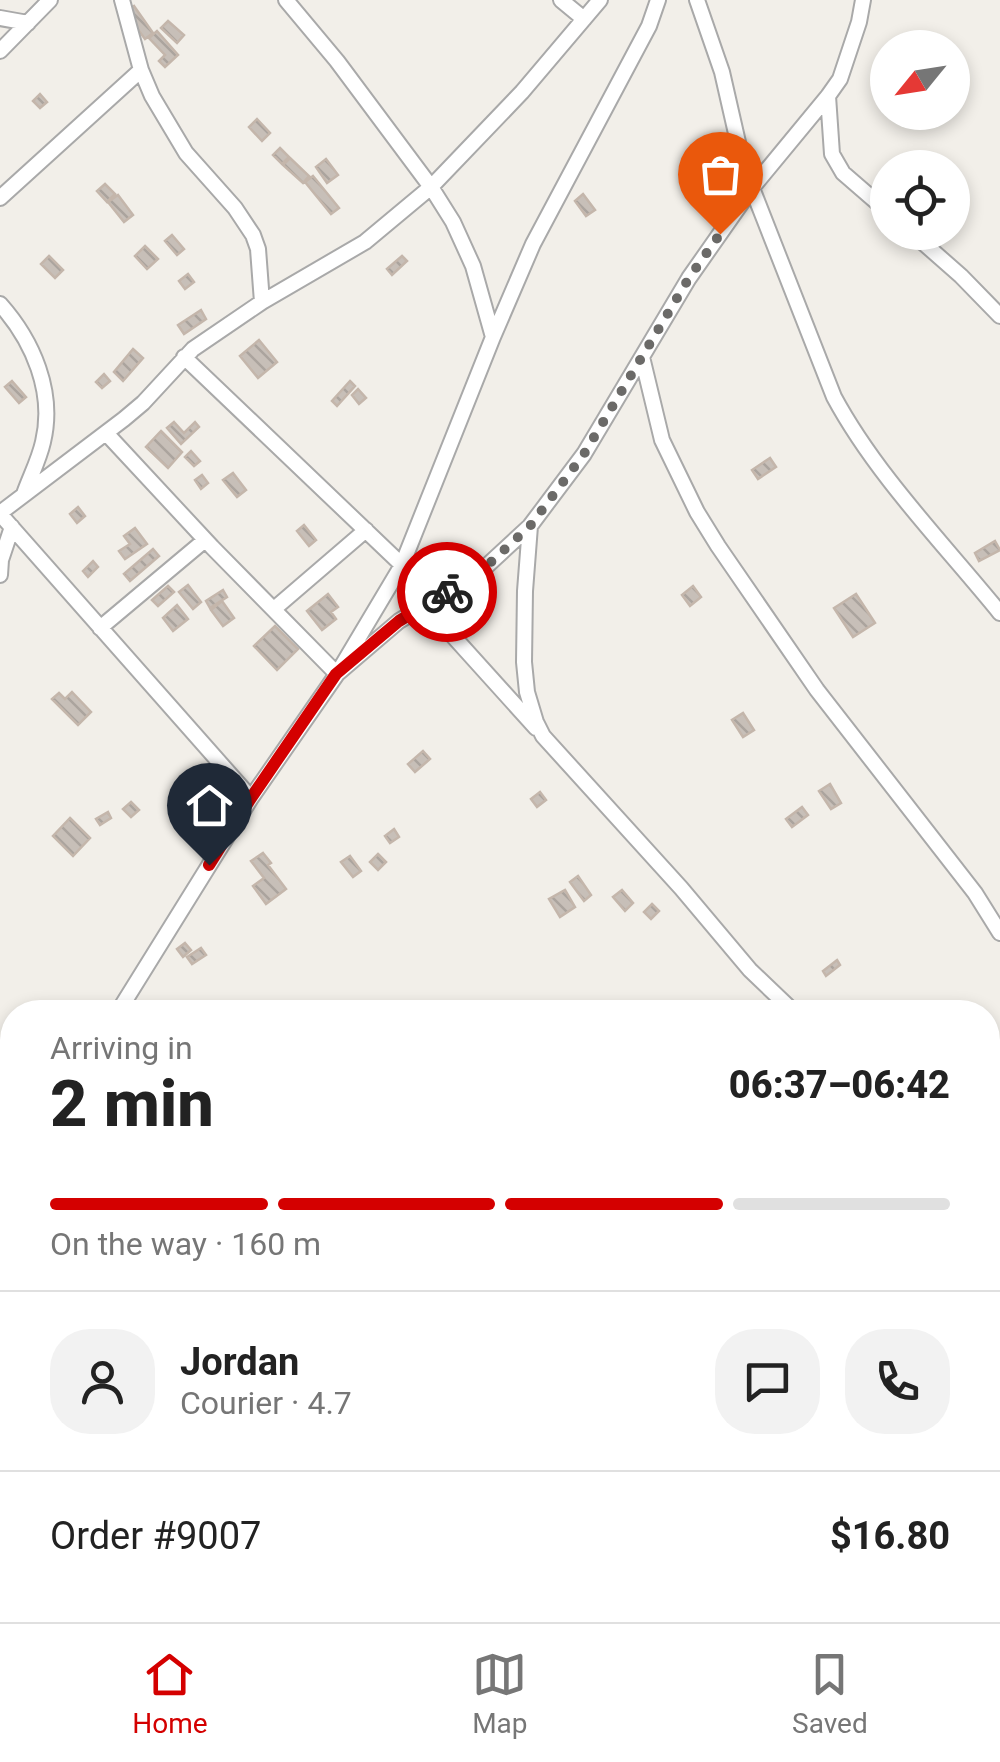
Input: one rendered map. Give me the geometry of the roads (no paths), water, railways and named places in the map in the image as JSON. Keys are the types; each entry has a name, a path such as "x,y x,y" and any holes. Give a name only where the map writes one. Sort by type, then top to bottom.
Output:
{"street":[{"path":"0,51 50,0"},
{"path":"122,0 152,96 186,153 235,208 253,235 258,249 262,302"},
{"path":"286,0 431,187 473,266 492,337"},
{"path":"561,0 584,18"},
{"path":"251,798 0,514 143,403 192,348 365,242 431,187 522,92 600,0"},
{"path":"125,1000 402,565 533,244 649,26 658,0"},
{"path":"698,0 722,72 752,188 834,397 886,474 1000,613"},
{"path":"336,674 399,621 478,574 530,526 584,454 689,278 752,188 840,78 863,0"},
{"path":"0,18 28,23"},
{"path":"0,198 141,70"},
{"path":"828,96 832,154 843,173 870,196"},
{"path":"932,250 1000,316"},
{"path":"0,304 25,338 45,388 43,443 24,495"},
{"path":"642,357 662,440 698,512 816,690 975,893 1000,933"},
{"path":"184,358 402,565"},
{"path":"106,433 336,674"},
{"path":"530,526 524,662 527,692 543,736"},
{"path":"0,575 12,527"},
{"path":"274,609 366,530"},
{"path":"100,628 206,540"},
{"path":"425,605 750,970 781,1000"}]}
